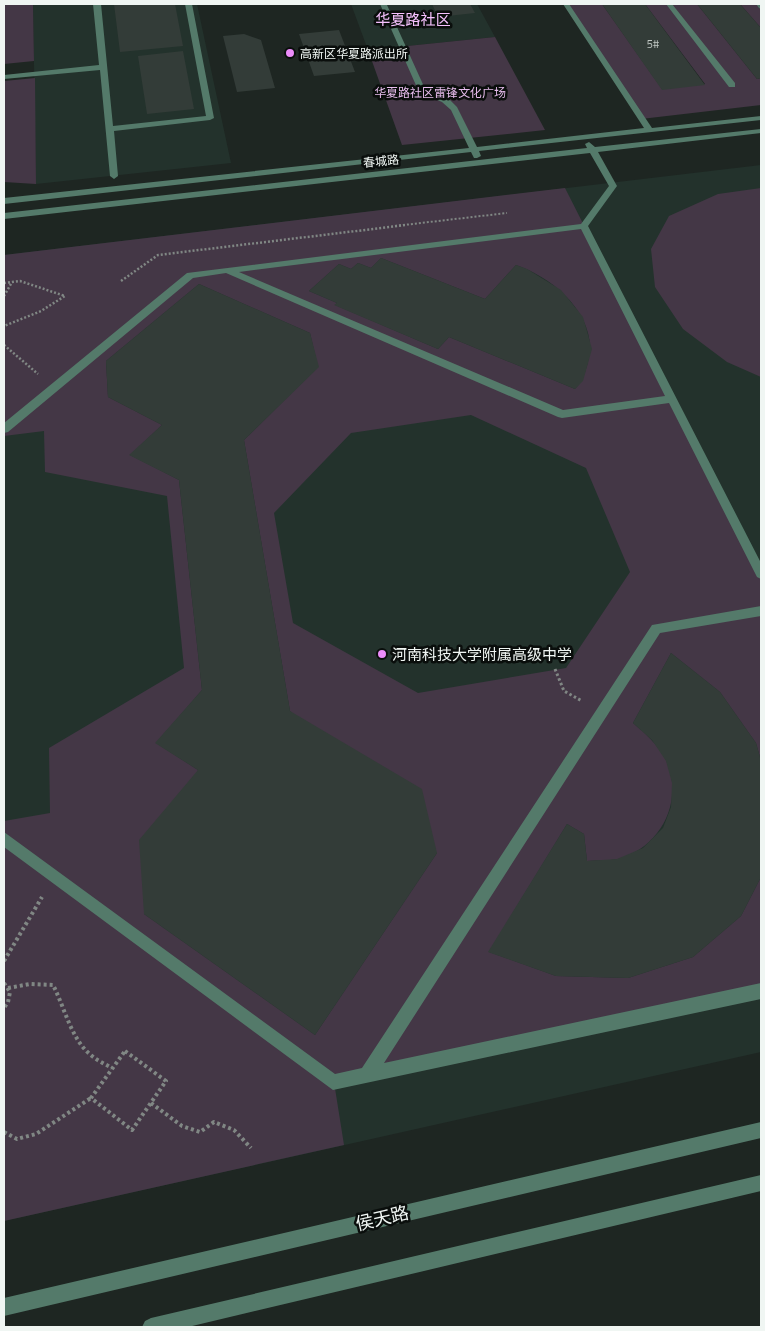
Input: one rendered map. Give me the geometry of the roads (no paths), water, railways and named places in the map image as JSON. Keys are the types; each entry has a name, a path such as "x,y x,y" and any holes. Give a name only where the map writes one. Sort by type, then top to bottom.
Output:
{"street":[{"path":"97,4 114,176"},
{"path":"109,129 210,118 188,4"},
{"path":"566,4 650,131"},
{"path":"669,4 732,84"},
{"path":"383,5 423,92 445,100 454,109 480,163"},
{"path":"4,70 103,64"},
{"path":"4,77 103,64"},
{"name":"春城路","path":"4,201 761,118"},
{"name":"春城路","path":"4,216 761,131"},
{"path":"4,429 190,275 584,226 613,186 586,138"},
{"path":"584,226 761,574"},
{"path":"229,270 562,414 672,399"},
{"path":"367,1075 656,629 761,611"},
{"path":"4,839 333,1082 761,991"},
{"name":"侯天路","path":"4,1307 761,1130"},
{"path":"151,1327 761,1183"}],"place":[{"name":"高新区华夏路派出所","path":"290,53"},
{"name":"河南科技大学附属高级中学","path":"382,654"}],"district":[{"name":"华夏路社区","path":"413,19"}],"park label":[{"name":"华夏路社区雷锋文化广场","path":"440,92"}]}
